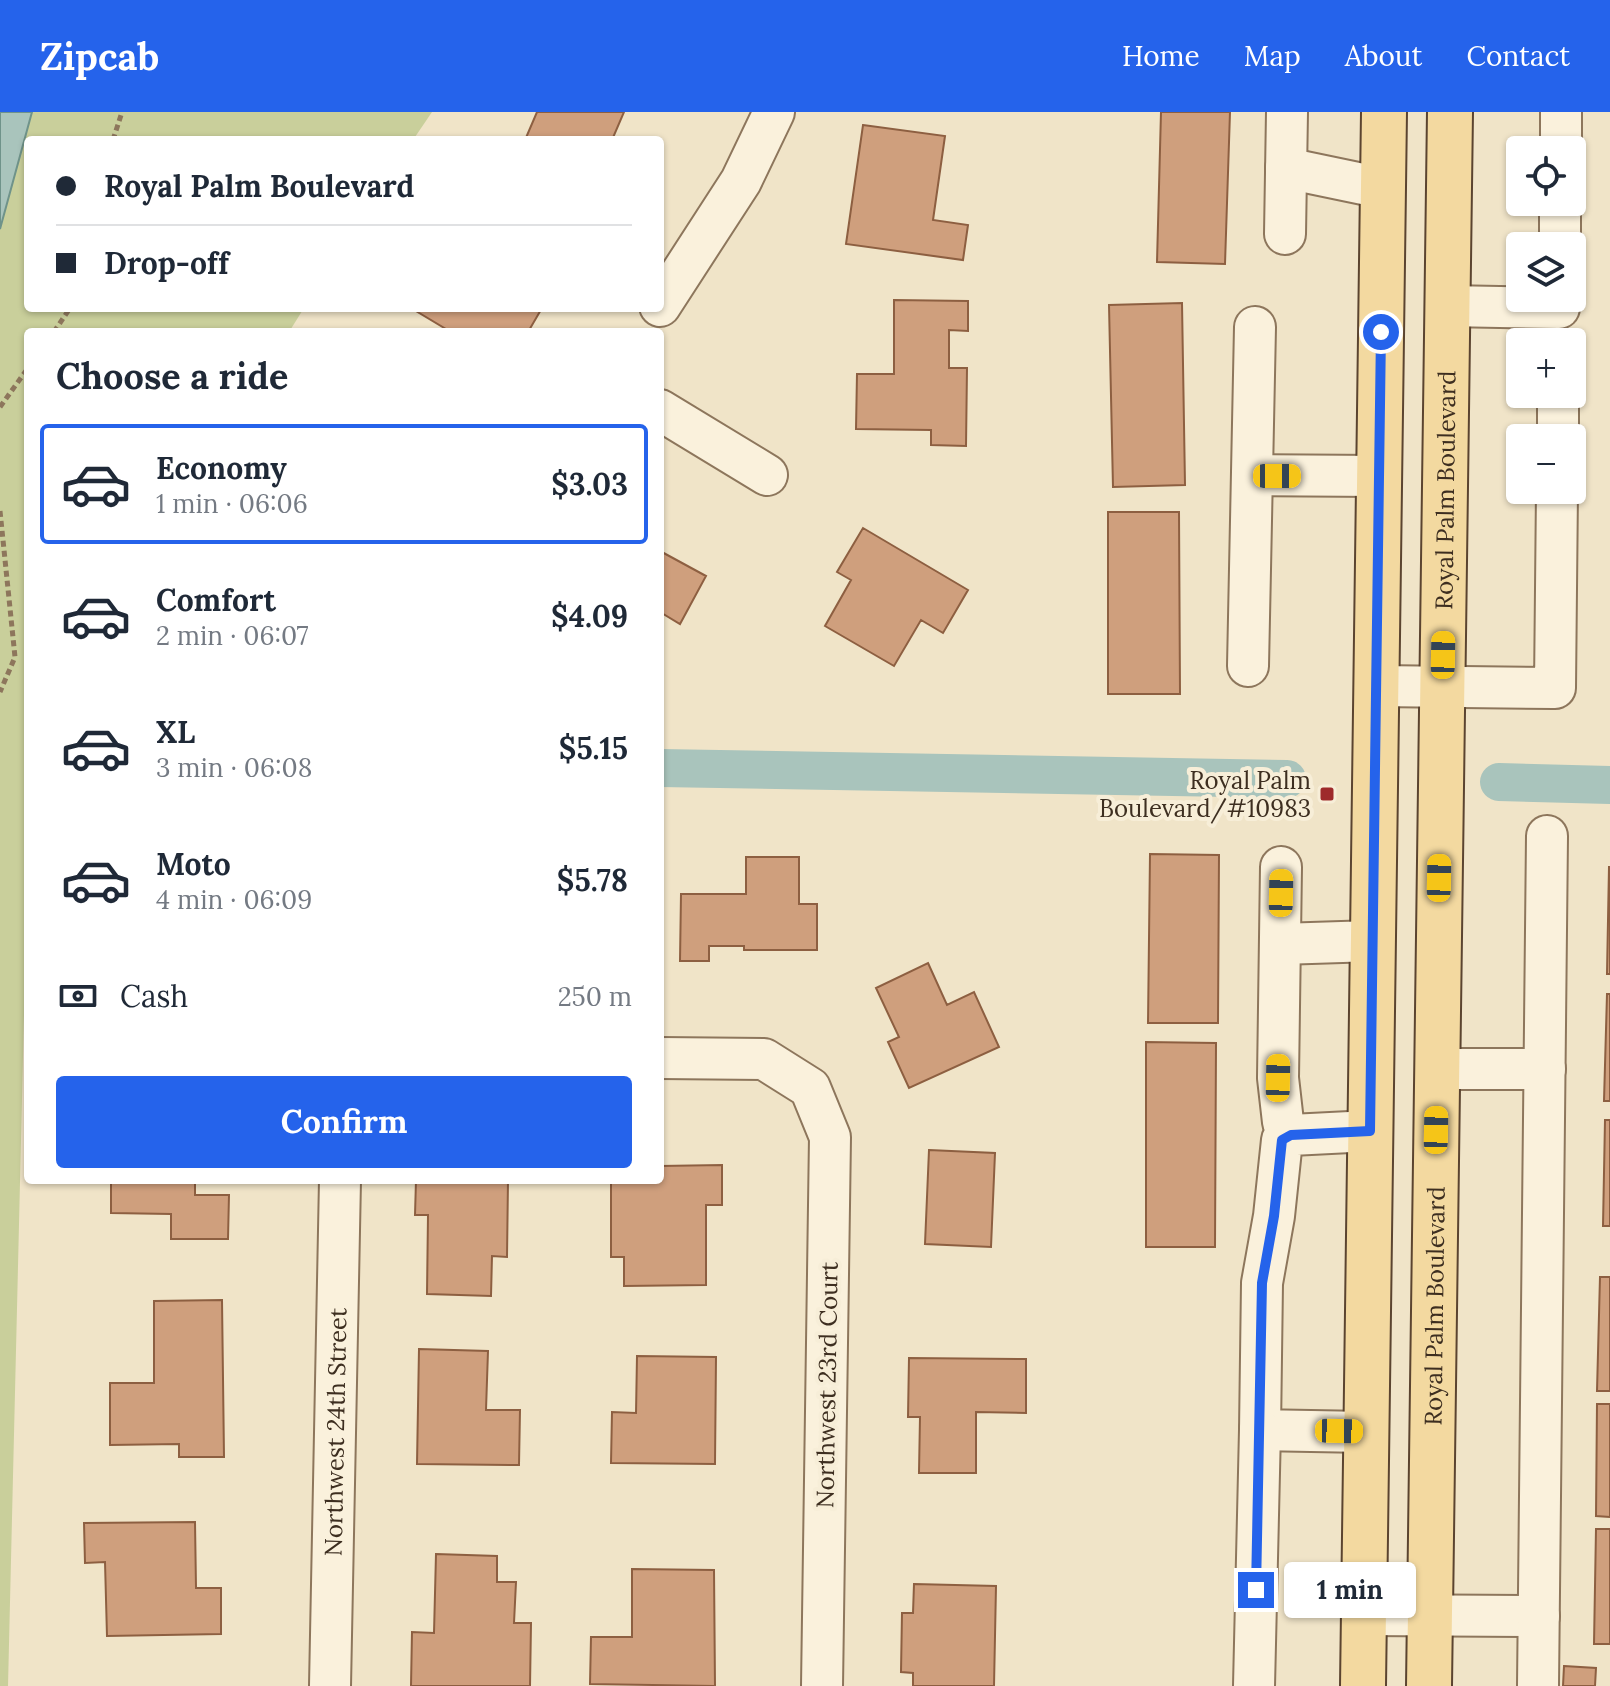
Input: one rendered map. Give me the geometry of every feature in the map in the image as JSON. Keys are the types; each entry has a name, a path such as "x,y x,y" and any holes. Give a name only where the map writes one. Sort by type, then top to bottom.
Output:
{"main road":[{"path":"1363,1686 1384,112"},
{"name":"Royal Palm Boulevard","path":"1429,1686 1450,112"}],"street":[{"path":"664,299 741,181 774,112"},
{"path":"1285,234 1287,112"},
{"path":"1561,112 1561,136"},
{"path":"1286,168 1382,188"},
{"path":"1447,306 1559,316"},
{"path":"1248,666 1255,327"},
{"path":"664,412 767,475"},
{"path":"1252,475 1379,476"},
{"path":"1376,686 1555,688 1557,504"},
{"path":"1538,1686 1547,836"},
{"path":"1281,867 1278,1078 1283,1122 1291,1135"},
{"path":"1280,944 1373,941"},
{"name":"Northwest 23rd Court","path":"664,1058 764,1059 810,1088 830,1137 822,1686"},
{"path":"1437,1069 1545,1069"},
{"path":"1254,1686 1262,1283 1274,1216 1282,1140 1291,1135 1370,1131"},
{"name":"Northwest 24th Street","path":"330,1686 340,1184"},
{"path":"1260,1430 1366,1432"},
{"path":"1364,1615 1539,1616"}],"path":[{"path":"114,136 122,112"},
{"path":"0,407 24,374"},
{"path":"0,511 15,657 0,692"}],"green space":[{"path":"0,112 432,112 416,136 24,136 24,312 302,312 292,328 24,328 24,1015 8,1686 0,1686"}],"water":[{"path":"0,112 32,112 24,136 0,229"}],"building":[{"path":"537,112 624,112 614,136 527,136"},
{"path":"1161,112 1230,112 1225,264 1157,262"},
{"path":"863,125 945,136 933,220 968,225 963,260 846,244"},
{"path":"894,300 968,301 968,331 949,330 949,368 967,368 966,446 931,445 931,430 856,429 857,374 894,374"},
{"path":"1182,303 1185,485 1113,487 1109,305"},
{"path":"418,312 540,312 530,328 444,328"},
{"path":"1108,512 1179,512 1180,694 1108,694"},
{"path":"863,528 968,590 943,633 921,620 894,666 825,626 851,580 837,572"},
{"path":"664,553 706,576 680,624 664,614"},
{"path":"1150,854 1219,855 1218,1023 1148,1023"},
{"path":"746,857 799,857 799,904 817,904 817,950 744,950 744,946 709,946 709,961 680,961 681,894 746,894"},
{"path":"1609,867 1610,974 1607,974"},
{"path":"928,963 947,1005 974,992 999,1047 909,1088 888,1042 899,1037 876,988"},
{"path":"1607,994 1610,994 1610,1101 1604,1101"},
{"path":"1146,1042 1216,1043 1215,1247 1146,1247"},
{"path":"1605,1120 1610,1120 1610,1226 1603,1226"},
{"path":"929,1150 995,1153 991,1247 925,1244"},
{"path":"722,1165 722,1205 706,1205 706,1285 624,1286 624,1257 611,1257 611,1184 664,1184 664,1166"},
{"path":"111,1184 195,1184 195,1195 229,1195 228,1239 171,1239 171,1214 111,1213"},
{"path":"416,1184 508,1184 507,1257 492,1256 491,1296 427,1294 428,1215 415,1215"},
{"path":"1600,1277 1610,1277 1610,1391 1597,1391"},
{"path":"222,1300 224,1457 179,1457 179,1444 110,1445 110,1383 154,1383 154,1301"},
{"path":"419,1349 488,1351 486,1410 520,1410 519,1465 417,1464"},
{"path":"637,1356 716,1357 715,1464 611,1463 612,1412 636,1413"},
{"path":"909,1358 1026,1359 1026,1413 976,1412 976,1473 919,1473 920,1417 908,1417"},
{"path":"1597,1404 1610,1404 1610,1517 1596,1516"},
{"path":"195,1522 196,1588 221,1588 221,1634 107,1636 105,1562 85,1563 84,1523"},
{"path":"1596,1529 1610,1529 1610,1644 1594,1644"},
{"path":"436,1554 497,1556 497,1582 516,1582 514,1623 531,1623 530,1686 411,1686 412,1632 434,1633"},
{"path":"632,1569 714,1570 715,1686 590,1684 591,1637 632,1637"},
{"path":"914,1584 996,1586 994,1686 913,1686 913,1673 901,1672 902,1613 913,1613"},
{"path":"1564,1666 1596,1668 1595,1686 1563,1686"}],"waterway":[{"path":"664,768 1287,779"},
{"path":"1499,782 1610,785"}],"place":[{"name":"Royal Palm Boulevard/#10983","path":"1327,794"}],"route":[{"path":"1256,1590 1262,1283 1274,1216 1282,1140 1291,1135 1370,1131 1381,332"}]}
